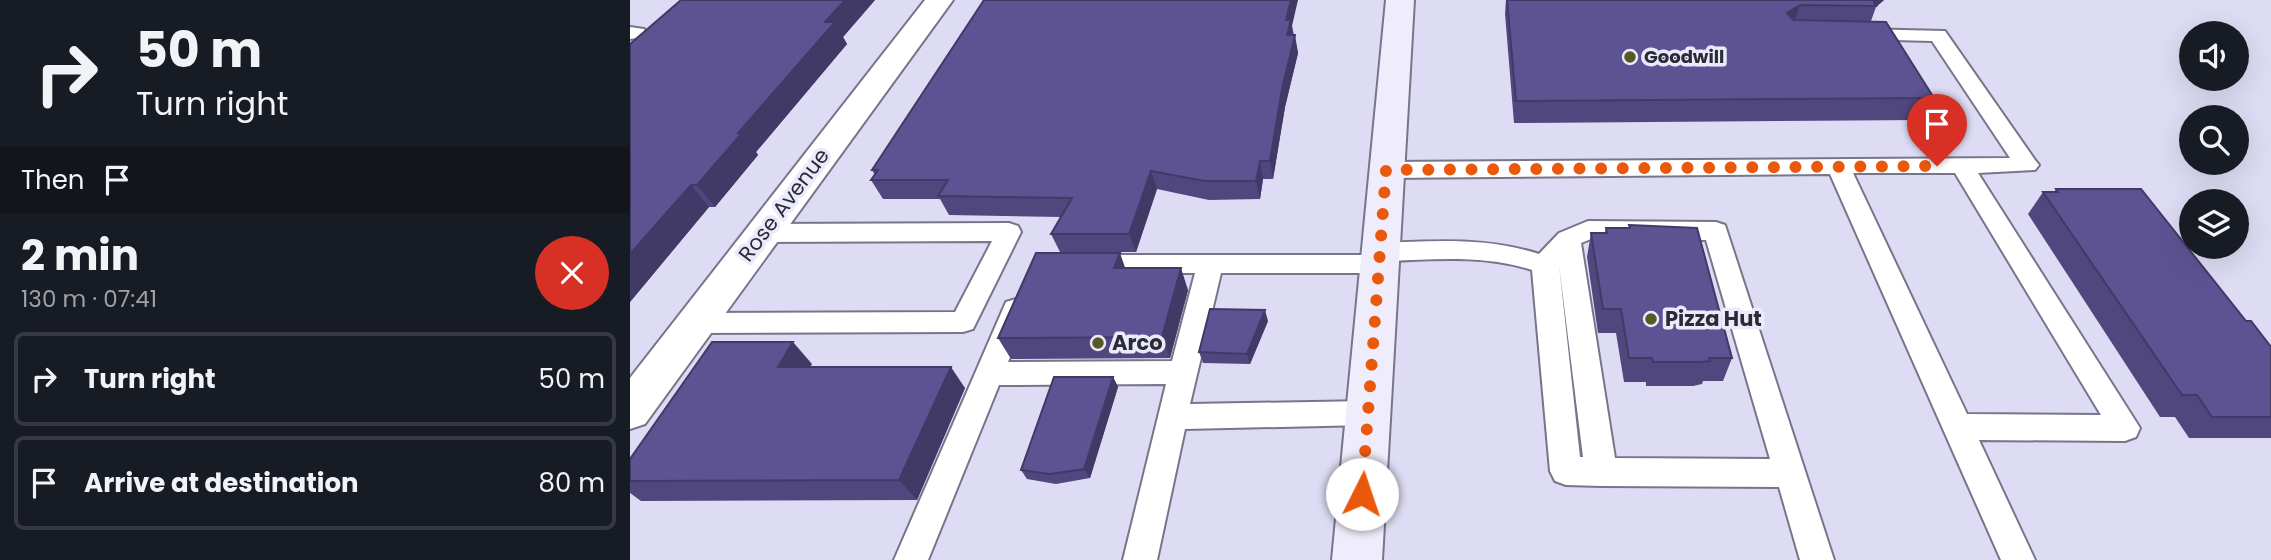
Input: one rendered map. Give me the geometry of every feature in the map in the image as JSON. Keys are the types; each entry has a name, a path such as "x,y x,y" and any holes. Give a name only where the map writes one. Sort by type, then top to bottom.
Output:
{"street":[{"name":"Rose Avenue","path":"630,411 939,0"},
{"path":"1357,560 1400,0"}],"lane":[{"path":"1386,170 2027,165 1938,35 1846,35"},
{"path":"1957,427 2125,428 1962,165"},
{"path":"1838,166 2018,560"},
{"path":"1790,473 1566,471 1544,265 1568,239 1588,230 1716,231 1817,560"},
{"path":"695,323 963,322 1009,232 762,233"},
{"path":"1568,239 1601,472"},
{"path":"1062,264 1210,264 1380,258 1482,250 1507,253 1544,265"},
{"path":"1140,560 1210,264"},
{"path":"911,560 1024,289"},
{"path":"989,374 1183,372"},
{"path":"1173,417 1368,413"}],"building":[{"path":"681,0 845,0 825,22 835,22 738,133 742,133 697,185 691,185 630,254 630,44"},
{"path":"984,0 1291,0 1286,20 1291,20 1287,35 1295,35 1282,89 1270,161 1260,161 1256,181 1204,181 1151,171 1129,234 1051,234 1072,198 938,196 948,180 871,180 878,170 872,170"},
{"path":"1507,0 1873,0 1876,6 1800,5 1787,13 1793,20 1886,22 1934,98 1516,101"},
{"path":"2056,189 2141,189 2179,237 2179,259 2197,259 2246,321 2251,321 2271,347 2271,417 2212,417 2197,395 2182,395 2043,192 2058,192"},
{"name":"Pizza Hut","path":"1629,225 1697,228 1732,358 1709,358 1710,361 1700,362 1653,362 1652,358 1629,358 1621,309 1603,309 1591,233 1607,233 1606,228 1630,228"},
{"path":"1036,253 1120,253 1114,268 1181,268 1162,337 998,338"},
{"path":"1210,309 1265,310 1247,354 1199,352"},
{"path":"712,342 793,342 778,367 951,367 899,480 630,481 630,459"},
{"path":"1054,377 1113,377 1084,469 1050,474 1021,470"}],"place":[{"name":"Goodwill","path":"1630,57"},
{"name":"Pizza Hut","path":"1651,319"},
{"name":"Arco","path":"1098,343"}],"route":[{"path":"1362,494 1386,170 1937,166"}]}
